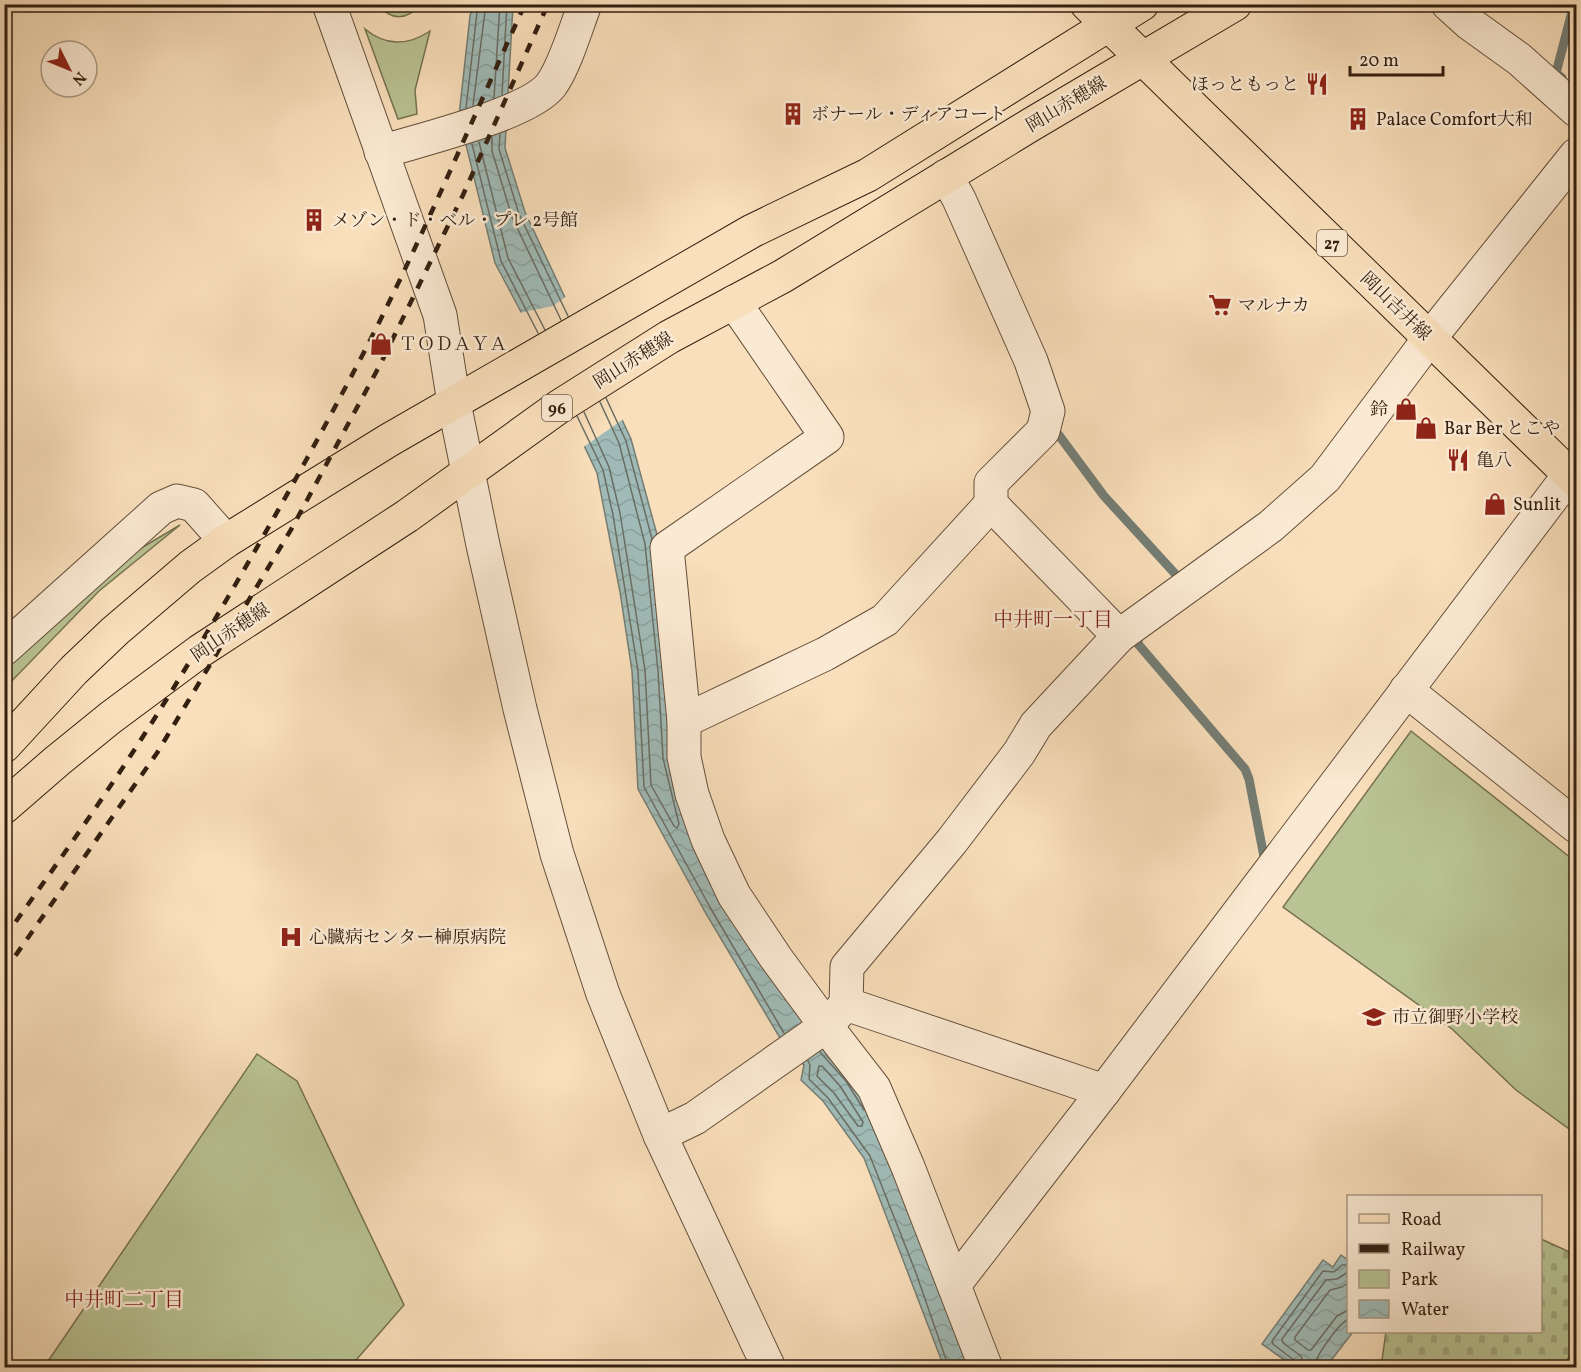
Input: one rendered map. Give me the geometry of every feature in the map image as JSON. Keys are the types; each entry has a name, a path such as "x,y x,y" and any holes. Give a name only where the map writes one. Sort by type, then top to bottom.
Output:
{"main road":[{"path":"4,746 74,670 115,631 190,567 226,542 367,454 752,231 868,175 1098,15 1142,4"},
{"name":"岡山赤穂線","path":"4,807 110,718 200,651 407,516 560,406 669,337 783,276 1235,4"},
{"name":"岡山吉井線","path":"1098,15 1573,478"}],"street":[{"path":"328,4 440,315 467,472 520,709 557,854 603,994 660,1136 769,1368"},
{"path":"381,152 512,111 532,100 550,86 585,4"},
{"path":"1448,4 1469,23 1519,59 1576,110"},
{"path":"660,1136 696,1118 830,1021 847,967 952,841 1019,753 1036,725 1119,636 1270,526 1325,478 1429,339 1576,155"},
{"path":"684,721 825,654 885,620 991,504 991,483 1043,431 1048,411 1031,361 946,176"},
{"path":"734,302 827,437 667,548 684,721 684,757 690,785 708,840 734,895 776,958 830,1021 874,1088 908,1167 986,1368"},
{"path":"954,1285 1104,1091 1406,690 1573,478"},
{"path":"4,649 161,508 177,501 194,505 226,542"},
{"path":"991,504 1119,636"},
{"path":"1406,690 1576,826"},
{"path":"830,1021 1104,1091"}],"green space":[{"path":"380,5 419,5 410,14 399,17 389,14"},
{"path":"365,29 380,39 397,42 422,36 430,31 415,90 417,114 398,119"},
{"path":"180,525 99,591 5,688 5,664 116,563"},
{"path":"1411,731 1576,862 1576,1134 1516,1090 1452,1029 1283,907"},
{"path":"257,1054 297,1081 404,1305 350,1367 44,1367"},
{"path":"1542,1239 1576,1255 1576,1345 1563,1367 1381,1367 1386,1333 1542,1333"}],"water":[{"path":"473,5 513,5 505,148 525,212 631,439 659,542 676,757 875,1116 977,1367 944,1367 864,1158 823,1101 801,1080 804,1065 783,1043 705,912 638,789 632,671 620,592 597,473 521,312 495,263 459,116"},
{"path":"1341,1255 1347,1259 1347,1333 1352,1333 1326,1367 1294,1367 1262,1344 1323,1260 1333,1267"}],"pier":[{"path":"568,295 625,418 582,448 519,313 553,306"}],"waterway":[{"path":"1562,78 1556,73 1574,4"},
{"path":"1058,434 1104,496 1179,578"},
{"path":"1138,631 1138,644 1245,769 1264,857"}],"railway":[{"path":"4,938 94,810 158,712 227,600 296,478 362,356 405,270 525,4"},
{"path":"4,972 157,753 292,528 381,363 463,195 548,4"}],"place":[{"name":"ほっともっと","path":"1317,84"},
{"name":"ボナール・ディアコート","path":"793,114"},
{"name":"Palace Comfort大和","path":"1358,119"},
{"name":"メゾン・ド・ベル・プレ 2号館","path":"314,220"},
{"name":"マルナカ","path":"1220,305"},
{"name":"ＴＯＤＡＹＡ","path":"381,344"},
{"name":"鈴","path":"1406,409"},
{"name":"Bar Ber とこや","path":"1426,428"},
{"name":"亀八","path":"1458,460"},
{"name":"Sunlit","path":"1495,504"},
{"name":"心臓病センター榊原病院","path":"291,937"},
{"name":"市立御野小学校","path":"1374,1017"}],"district":[{"name":"中井町一丁目","path":"1053,619"},
{"name":"中井町二丁目","path":"124,1299"}]}
